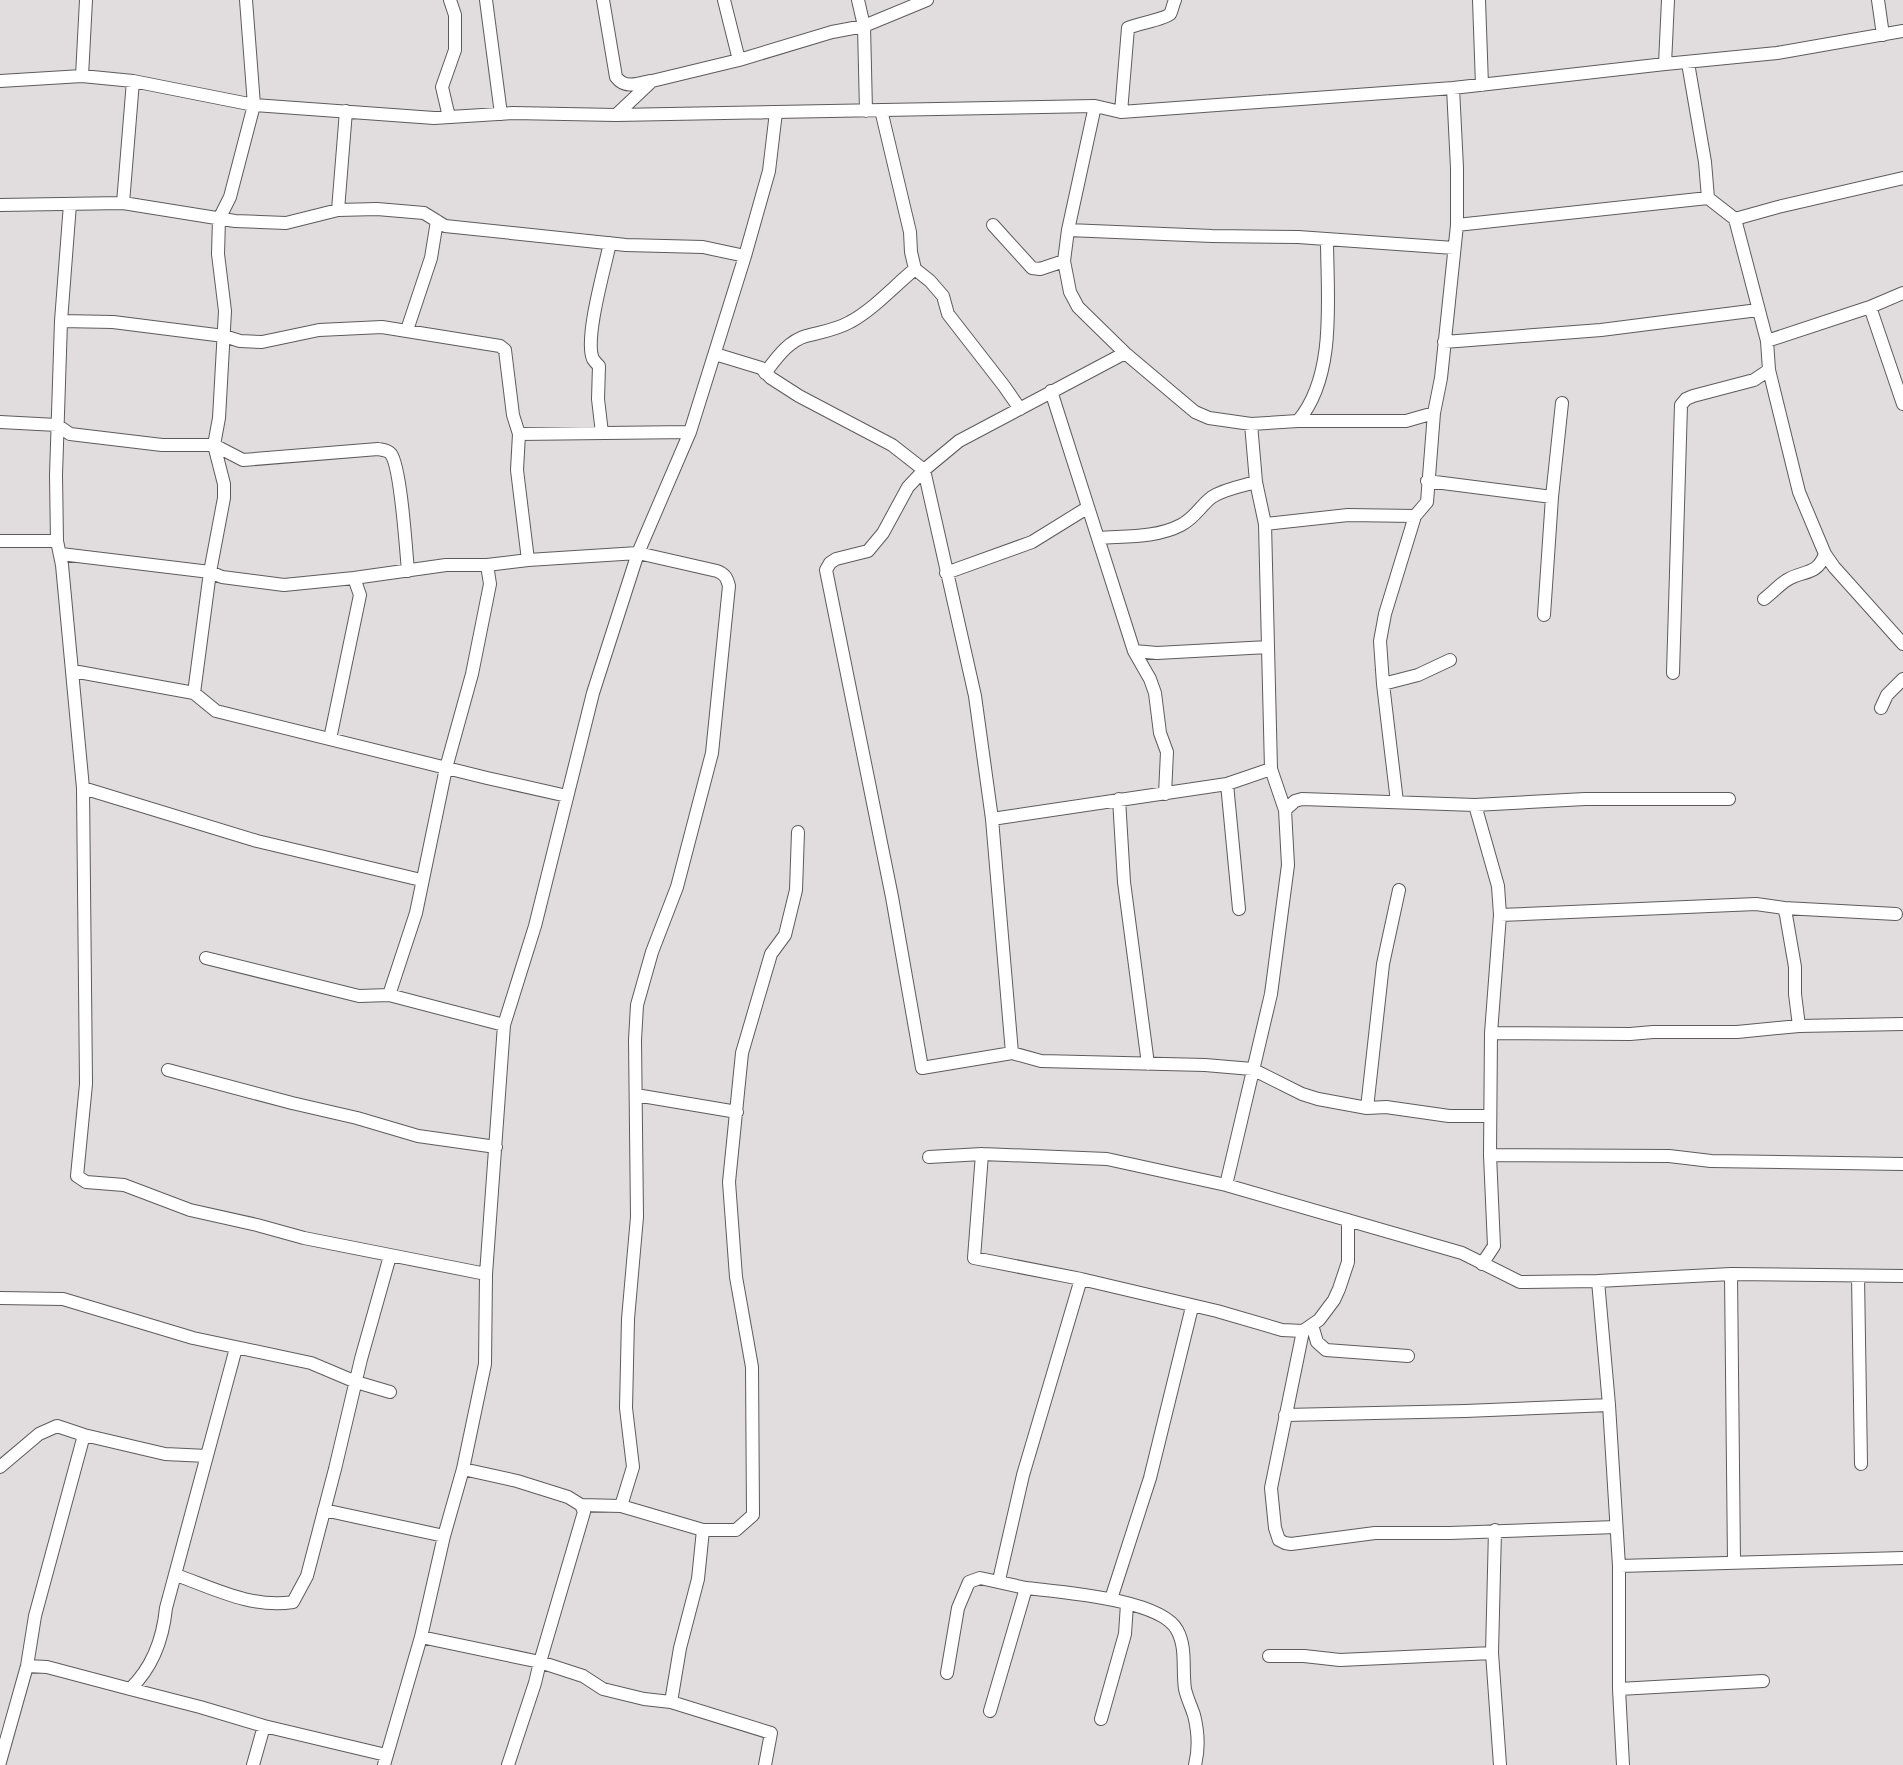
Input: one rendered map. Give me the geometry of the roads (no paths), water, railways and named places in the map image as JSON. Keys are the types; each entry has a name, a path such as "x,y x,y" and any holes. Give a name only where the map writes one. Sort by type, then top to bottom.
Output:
{"street":[{"path":"82,76 86,0"},
{"path":"194,693 210,572 224,498 224,484 214,445 219,418 225,311 218,254 219,219 230,197 255,105 246,0"},
{"path":"449,117 442,87 456,50 455,15 450,0"},
{"path":"486,0 501,114"},
{"path":"603,0 616,77 620,83 627,85 739,60 832,32 864,26 927,0"},
{"path":"724,0 739,60"},
{"path":"858,0 864,26 866,111"},
{"path":"1121,111 1128,28 1140,22 1164,18 1170,13 1175,0"},
{"path":"1479,0 1482,85"},
{"path":"1665,64 1668,0"},
{"path":"1878,0 1883,35"},
{"path":"0,81 82,76 133,81 255,105 434,118 501,114 616,115 1095,106 1121,111 1453,88 1777,53 1903,31"},
{"path":"1688,63 1705,162 1708,198"},
{"path":"123,203 133,81"},
{"path":"616,115 652,81"},
{"path":"1398,802 1380,641 1385,614 1415,516 1427,502 1434,413 1441,378 1457,225 1453,88"},
{"path":"1095,106 1068,230 1064,261 1070,292 1078,307 1125,353 1195,412 1209,417 1251,424 1298,420 1406,421 1434,413"},
{"path":"881,110 910,231 915,269 943,296 948,314 1020,409"},
{"path":"338,210 346,111"},
{"path":"27,1666 47,1667 200,1707 385,1760 421,1637 444,1536 463,1469 485,1364 486,1274 504,1025 535,927 593,693 638,554 690,432 746,256 769,171 776,112"},
{"path":"1736,219 1903,178"},
{"path":"1457,225 1708,198 1736,219 1767,341 1769,370 1799,492 1825,554 1871,610 1903,644"},
{"path":"0,205 123,203 219,219 286,224 338,210 376,209 424,213 445,226 610,243 704,247 746,256"},
{"path":"70,204 61,321 57,425 57,541 61,554 83,788 86,1084 77,1176 86,1182 124,1185 190,1210 304,1238 486,1274"},
{"path":"407,330 430,258 437,221"},
{"path":"993,225 1032,268 1040,269 1064,261"},
{"path":"1068,230 1298,237 1454,248"},
{"path":"1298,420 1309,407 1318,386 1327,336 1327,239"},
{"path":"602,433 598,399 599,366 593,358 591,343 610,243"},
{"path":"765,373 792,343 804,336 837,328 851,321 871,308 915,269"},
{"path":"1767,341 1903,294"},
{"path":"1870,307 1903,404"},
{"path":"1444,342 1601,330 1758,310"},
{"path":"61,321 113,322 224,336 240,341 262,342 319,330 365,326 407,330 503,348 513,415 519,434 518,470 528,560"},
{"path":"1125,353 959,441 924,470 908,487 883,533 868,551 836,559 826,570 892,897 922,1068 1012,1053 1041,1061 1252,1069 1302,1094 1318,1099 1367,1108 1386,1107 1449,1116 1490,1116"},
{"path":"715,354 761,368 799,396 892,445 924,470 975,696 992,819 1012,1053"},
{"path":"1673,674 1681,405 1693,396 1754,380 1769,370"},
{"path":"1051,391 1134,651 1155,693 1160,733 1167,752 1165,794"},
{"path":"1544,615 1552,497 1562,403"},
{"path":"0,422 57,425 70,434 162,445 214,445 243,460 378,449 387,451 392,455 398,484 408,570"},
{"path":"1226,1185 1271,994 1288,866 1288,804 1271,769 1268,733 1265,524 1256,482 1251,424"},
{"path":"519,434 690,432"},
{"path":"1427,481 1552,497"},
{"path":"1099,538 1152,534 1168,530 1196,515 1211,498 1218,494 1256,482"},
{"path":"946,573 1032,542 1088,508"},
{"path":"1265,524 1348,516 1415,516"},
{"path":"0,541 57,541"},
{"path":"61,554 210,572 222,577 284,585 446,565 487,565 528,560 638,554 723,573 727,578 729,586 712,753 677,887 652,952 638,1005 635,1040 638,1217 628,1319 626,1408 633,1467 621,1506"},
{"path":"1764,599 1787,580 1811,572 1821,564 1825,554"},
{"path":"389,996 416,913 446,768 472,674 490,584 487,565"},
{"path":"330,740 360,595 354,578"},
{"path":"1134,651 1157,653 1268,647"},
{"path":"1383,684 1418,675 1450,660"},
{"path":"73,671 194,693 216,711 567,796"},
{"path":"1881,708 1887,695 1903,679"},
{"path":"992,819 1227,784 1271,769"},
{"path":"1227,784 1239,909"},
{"path":"83,788 257,841 422,880"},
{"path":"1119,799 1124,882 1148,1064"},
{"path":"1288,804 1302,799 1475,805 1585,799 1729,799"},
{"path":"1475,805 1498,886 1500,915 1491,1033 1490,1155 1494,1246 1482,1264"},
{"path":"463,1469 518,1481 568,1497 581,1504 621,1506 703,1530 736,1530 753,1515 752,1367 736,1277 729,1182 742,1053 771,954 785,935 796,890 798,832"},
{"path":"1367,1108 1383,964 1399,890"},
{"path":"1500,915 1756,904 1784,908 1896,914"},
{"path":"1784,908 1795,967 1795,994 1799,1026"},
{"path":"206,958 359,996 389,996 504,1025"},
{"path":"1491,1033 1737,1032 1799,1026 1903,1024"},
{"path":"168,1070 357,1118 418,1136 496,1147"},
{"path":"636,1095 737,1112"},
{"path":"982,1154 974,1258 1081,1279 1192,1307 1217,1311 1282,1330 1307,1328 1319,1320 1334,1300 1348,1262 1348,1221"},
{"path":"929,1156 982,1154 1107,1159 1226,1185 1462,1253 1520,1282 1598,1281 1731,1274 1903,1276"},
{"path":"1490,1155 1669,1156 1711,1161 1903,1164"},
{"path":"176,1575 246,1600 270,1604 293,1602 307,1576 390,1256"},
{"path":"1731,1274 1734,1562"},
{"path":"1858,1276 1861,1464"},
{"path":"999,1580 1023,1475 1081,1279"},
{"path":"1598,1281 1609,1405 1619,1566 1619,1689 1623,1765"},
{"path":"0,1298 63,1299 193,1338 311,1364 356,1382 390,1392"},
{"path":"1111,1599 1150,1478 1192,1307"},
{"path":"1307,1328 1326,1350 1408,1356"},
{"path":"1307,1328 1271,1488 1275,1528 1279,1540 1285,1544 1375,1533 1450,1533 1616,1527"},
{"path":"130,1689 147,1671 161,1636 166,1608 236,1348"},
{"path":"1286,1414 1465,1411 1609,1405"},
{"path":"0,1467 39,1434 57,1426 84,1435 165,1454 207,1456"},
{"path":"0,1762 27,1666 35,1616 84,1435"},
{"path":"508,1765 535,1683 584,1512 581,1504"},
{"path":"324,1510 444,1536"},
{"path":"671,1702 680,1648 698,1579 703,1530"},
{"path":"1495,1530 1492,1653 1500,1765"},
{"path":"1619,1566 1903,1558"},
{"path":"947,1673 958,1608 969,1582 980,1578 999,1580 1026,1588 1111,1599 1165,1617 1173,1623 1179,1633 1184,1657 1185,1690 1194,1716 1198,1738 1195,1765"},
{"path":"990,1711 1026,1588"},
{"path":"1101,1719 1125,1634 1127,1604"},
{"path":"421,1637 540,1662 583,1676 603,1689 644,1699 671,1702 771,1733 765,1765"},
{"path":"1269,1656 1304,1656 1340,1660 1492,1653"},
{"path":"1619,1689 1763,1681"},
{"path":"253,1765 264,1726"}]}
